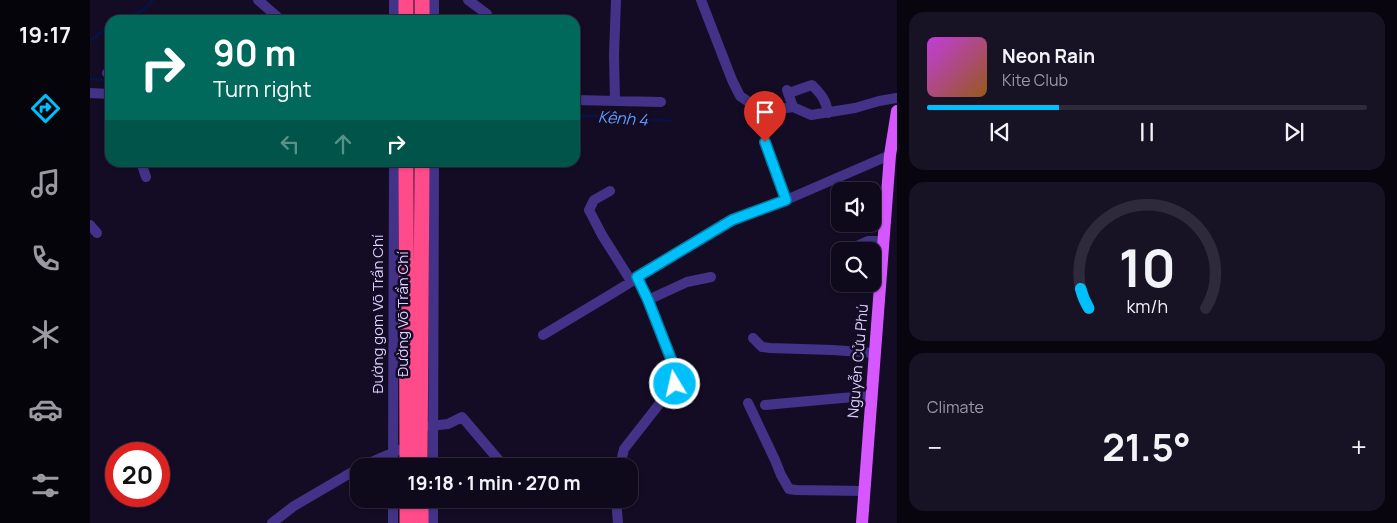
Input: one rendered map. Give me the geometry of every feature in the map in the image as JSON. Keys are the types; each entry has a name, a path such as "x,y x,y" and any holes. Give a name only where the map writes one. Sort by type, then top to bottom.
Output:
{"highway":[{"path":"406,0 406,15"},
{"path":"422,0 422,15"},
{"name":"Đường Võ Trần Chí","path":"404,458 400,450 406,167"},
{"name":"Đường Võ Trần Chí","path":"421,458 427,426 422,167"},
{"path":"407,508 407,523"},
{"path":"421,508 421,523"}],"main road":[{"name":"Nguyễn Cửu Phú","path":"862,523 884,241 897,111"}],"street":[{"path":"258,0 274,15"},
{"path":"394,0 394,15"},
{"path":"434,0 434,15"},
{"path":"468,0 487,14"},
{"path":"615,101 616,0"},
{"path":"701,0 740,96 759,109 768,111 793,107 811,115 897,98"},
{"path":"793,107 788,91 812,85 826,103 828,113"},
{"path":"90,93 105,94"},
{"path":"580,100 661,102"},
{"path":"765,142 786,200"},
{"path":"542,335 732,220 892,157"},
{"path":"142,167 146,178"},
{"name":"Đường gom Võ Trần Chí","path":"394,167 400,450 396,458"},
{"path":"432,458 427,426 434,167"},
{"path":"610,191 594,200 589,210 602,235 648,300 675,369 675,384 624,449 622,458"},
{"path":"90,225 97,233"},
{"path":"866,242 884,241"},
{"path":"648,300 687,282 711,277"},
{"path":"753,338 762,347 770,348 876,352"},
{"path":"765,405 872,396"},
{"path":"748,403 775,460 780,475 789,489 864,491"},
{"path":"427,426 448,424 462,417 497,458"},
{"path":"381,458 400,450"},
{"path":"272,523 294,506 350,473"},
{"path":"393,508 393,523"},
{"path":"433,508 433,523"},
{"path":"617,508 618,523"}],"waterway":[{"path":"132,15 143,10 153,0"},
{"path":"90,41 105,30"},
{"name":"Kênh 4","path":"90,79 105,80"},
{"name":"Kênh 4","path":"580,115 671,121"}],"route":[{"path":"675,384 675,369 637,277 732,220 786,200 765,142"}]}
